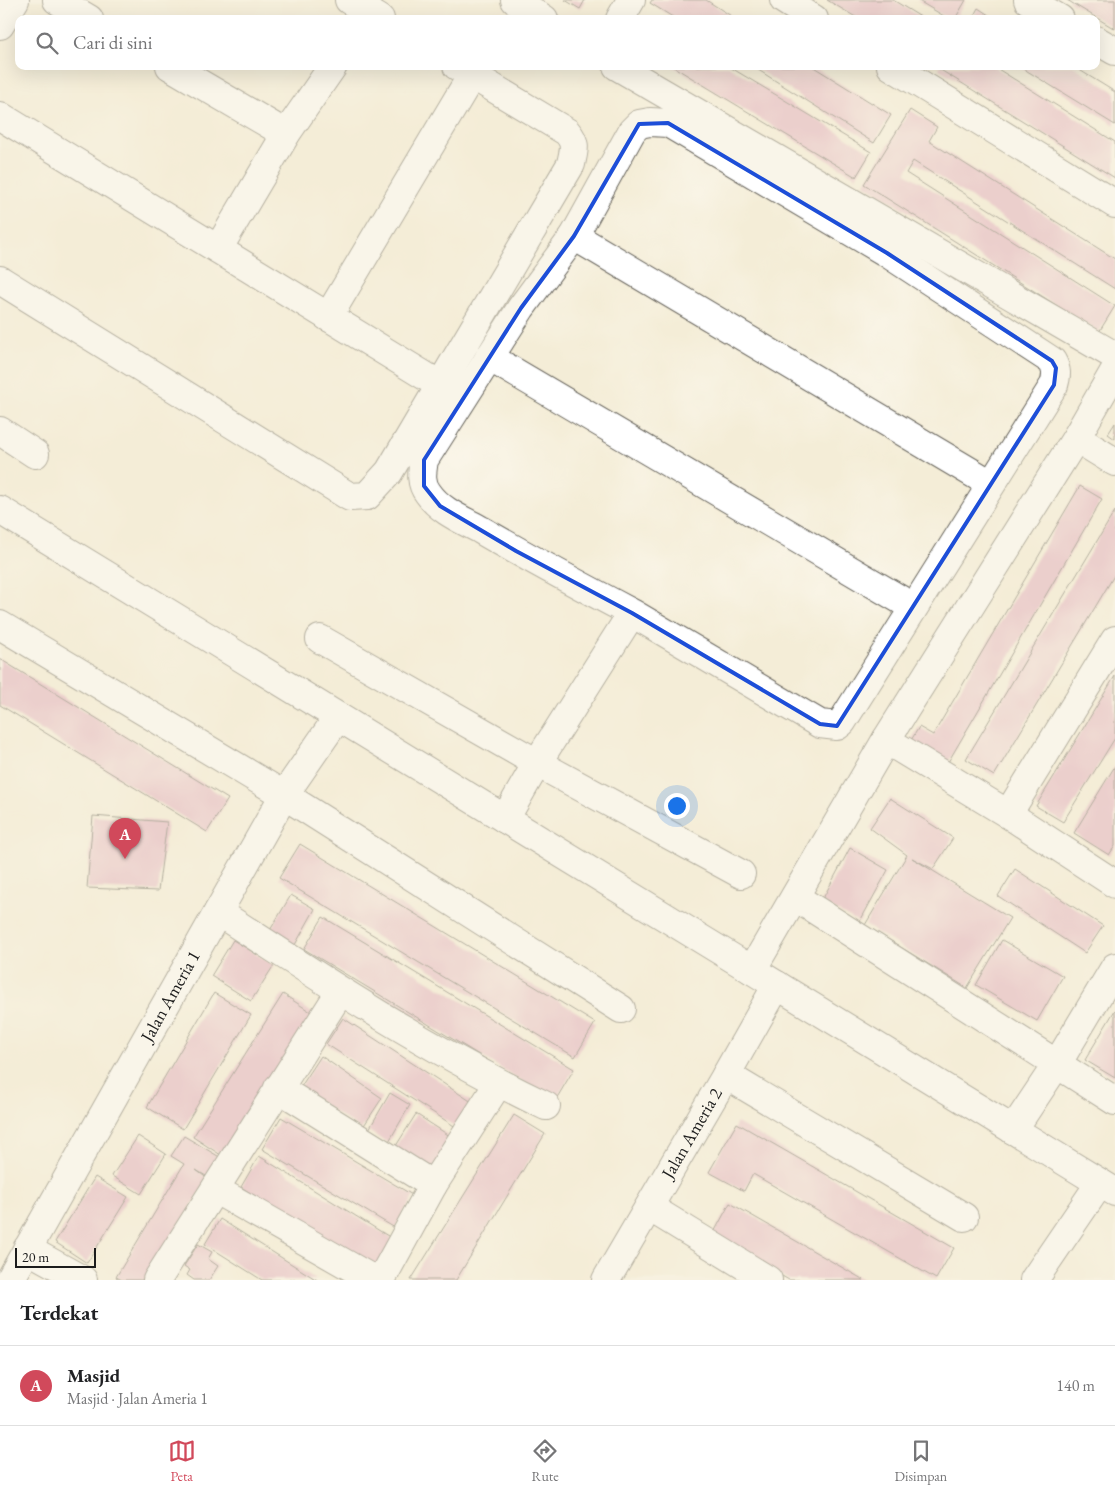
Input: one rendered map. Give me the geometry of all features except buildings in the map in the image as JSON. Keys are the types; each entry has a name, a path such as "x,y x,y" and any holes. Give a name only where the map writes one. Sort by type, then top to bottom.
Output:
{"street":[{"path":"0,25 15,0"},
{"path":"57,0 82,15"},
{"path":"515,0 538,15"},
{"path":"622,15 631,0"},
{"path":"784,0 808,15"},
{"path":"1028,0 1053,15"},
{"path":"1100,42 1115,51"},
{"path":"177,70 286,134"},
{"path":"218,249 286,134 330,70"},
{"path":"624,70 1115,356"},
{"path":"897,70 1115,204"},
{"path":"0,280 350,497 367,496 389,472 571,164 575,147 573,139 567,132 465,71 328,317"},
{"path":"0,116 440,385"},
{"path":"659,122 668,123 870,243 1052,361 1056,368 1057,376 1054,385 842,722 837,726 820,724 632,613 516,551 440,506 429,495 424,486 422,476 424,460 489,357 521,308 574,236 632,131 640,124 659,122"},
{"path":"574,236 991,484"},
{"path":"489,357 913,607"},
{"path":"752,970 886,740 1076,438 1115,370"},
{"path":"0,431 35,454"},
{"path":"1076,438 1115,462"},
{"path":"0,510 1108,1188 1034,1280"},
{"path":"505,819 537,763 632,613"},
{"path":"0,625 284,795 621,1009"},
{"path":"320,640 537,763 741,874"},
{"path":"1008,814 1115,640"},
{"name":"Jalan Ameria 1","path":"10,1280 284,795 338,717"},
{"path":"886,740 1008,814 1115,884"},
{"path":"795,897 1115,1101"},
{"path":"218,912 340,992 498,1084 546,1106"},
{"path":"1013,1130 1057,1064 1115,966"},
{"name":"Jalan Ameria 2","path":"606,1280 777,985"},
{"path":"157,1280 216,1190 278,1088 340,992"},
{"path":"726,1075 964,1217"},
{"path":"381,1280 433,1185 498,1084"},
{"path":"278,1088 433,1185"},
{"path":"216,1190 374,1280"},
{"path":"649,1208 768,1280"},
{"path":"27,1249 83,1280"}],"highlighted area":[{"path":"668,123 887,253 1052,361 1056,368 1054,385 837,726 820,724 632,613 516,551 440,506 424,486 424,460 521,308 574,236 639,124"}],"place":[{"name":"Masjid","path":"125,859"}]}
